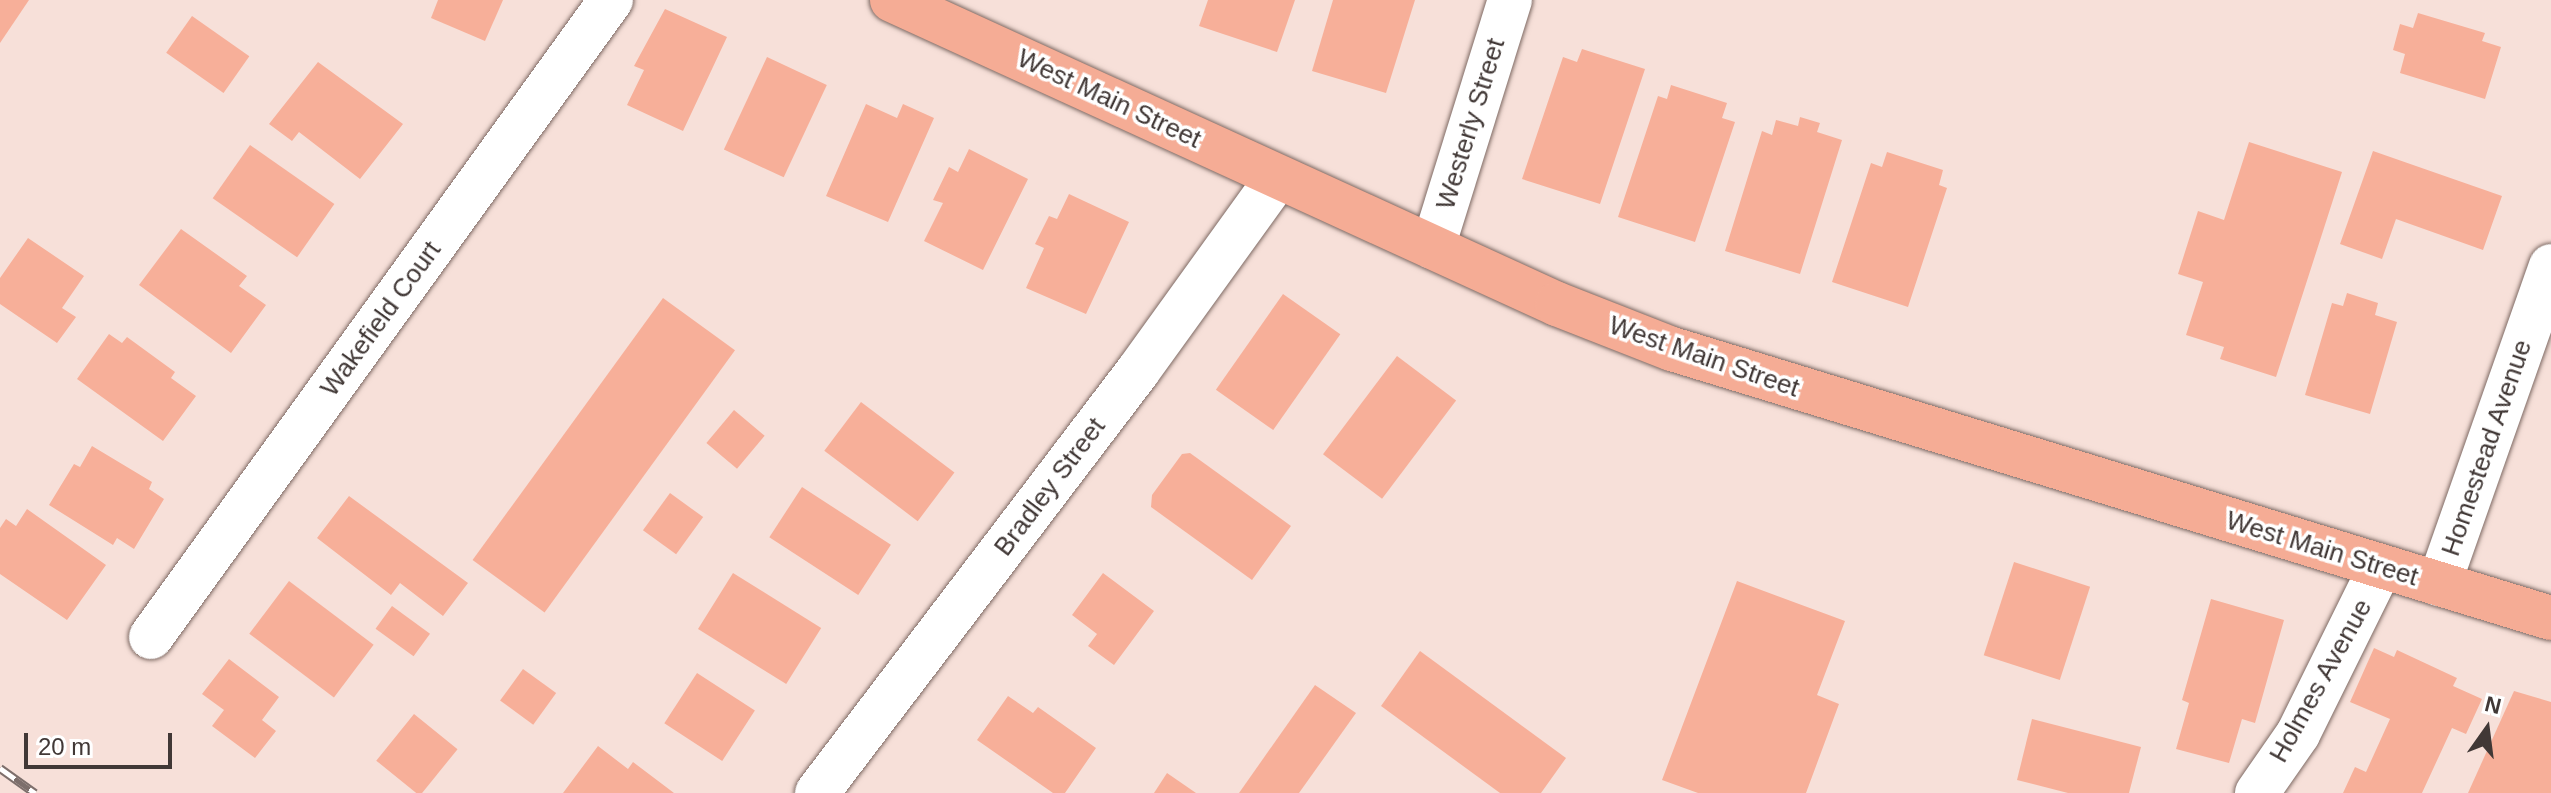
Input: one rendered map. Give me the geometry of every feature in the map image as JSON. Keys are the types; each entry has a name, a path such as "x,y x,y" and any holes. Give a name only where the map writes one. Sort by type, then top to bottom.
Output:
{"main road":[{"name":"West Main Street","path":"892,0 1433,247 1672,349 2551,618"}],"street":[{"name":"Wakefield Court","path":"151,637 611,0"},
{"name":"Westerly Street","path":"1433,247 1510,0"},
{"name":"Bradley Street","path":"817,793 1138,371 1278,177"},
{"name":"Homestead Avenue","path":"2439,584 2551,266"},
{"name":"Holmes Avenue","path":"2257,793 2298,734 2381,566"}],"building":[{"path":"0,0 29,0 0,43"},
{"path":"438,0 503,0 485,41 431,18"},
{"path":"1208,0 1295,0 1277,52 1199,26"},
{"path":"1333,0 1415,0 1386,93 1312,71"},
{"path":"665,9 727,37 683,131 627,105 644,70 634,66"},
{"path":"2418,13 2485,33 2482,41 2501,47 2485,99 2400,73 2405,54 2393,50 2400,24 2413,28"},
{"path":"192,16 249,56 224,93 166,53"},
{"path":"1582,49 1645,69 1600,204 1522,179 1563,57 1577,62"},
{"path":"767,57 827,85 784,177 724,149"},
{"path":"318,62 403,124 360,179 299,132 292,141 269,124"},
{"path":"1671,85 1727,103 1722,118 1735,122 1695,242 1618,217 1658,96 1667,99"},
{"path":"866,104 897,118 903,104 934,118 888,222 826,196"},
{"path":"1800,117 1820,123 1817,132 1842,140 1800,274 1725,251 1762,131 1772,135 1776,120 1798,126"},
{"path":"2249,142 2342,172 2276,377 2220,359 2224,347 2186,335 2203,282 2178,274 2198,211 2224,220"},
{"path":"250,145 334,204 297,257 213,198"},
{"path":"969,149 1028,179 983,270 924,241 943,203 933,200 949,167 958,172"},
{"path":"2373,151 2502,196 2483,250 2396,219 2382,259 2340,244"},
{"path":"1887,152 1943,170 1939,185 1947,188 1908,307 1832,282 1871,163 1882,167"},
{"path":"1069,194 1129,222 1086,314 1026,288 1044,248 1035,244 1049,216 1057,219"},
{"path":"181,229 247,276 239,286 266,305 231,353 139,285"},
{"path":"28,238 84,276 62,308 76,317 57,343 0,304 0,278"},
{"path":"2347,293 2378,303 2375,315 2397,322 2370,414 2305,395 2332,303 2343,306"},
{"path":"1283,294 1340,334 1273,430 1216,390"},
{"path":"663,298 735,350 545,612 473,560"},
{"path":"109,334 122,343 127,337 175,372 171,378 196,396 163,441 77,379"},
{"path":"1397,356 1456,401 1382,499 1323,454"},
{"path":"861,402 954,472 918,521 824,451"},
{"path":"734,410 765,436 737,469 706,443"},
{"path":"92,446 152,482 149,489 164,499 134,549 117,538 113,545 49,505 74,464 80,467"},
{"path":"1190,453 1291,526 1252,580 1151,507 1152,495 1182,454"},
{"path":"802,487 891,545 858,595 769,537"},
{"path":"670,493 703,517 676,554 643,530"},
{"path":"349,496 468,583 443,616 400,583 391,595 317,538"},
{"path":"27,509 106,565 67,620 0,574 0,528 6,519 16,526"},
{"path":"2014,562 2090,587 2060,680 1984,655"},
{"path":"733,573 821,628 786,684 698,629"},
{"path":"1103,573 1154,611 1114,665 1088,646 1097,634 1072,615"},
{"path":"289,581 374,645 334,698 249,634"},
{"path":"1737,581 1845,621 1817,695 1839,704 1806,793 1698,793 1662,780"},
{"path":"2211,599 2284,620 2255,723 2242,719 2229,763 2176,749 2189,703 2182,700"},
{"path":"392,606 430,634 414,656 376,629"},
{"path":"2374,648 2394,657 2397,650 2457,678 2453,686 2482,699 2466,734 2452,728 2422,793 2343,793 2355,767 2366,772 2390,719 2350,702"},
{"path":"1420,651 1566,758 1541,793 1500,793 1381,706"},
{"path":"229,659 279,697 262,720 276,731 255,758 212,726 224,710 202,694"},
{"path":"523,669 556,693 533,725 500,701"},
{"path":"697,673 755,711 722,761 664,723"},
{"path":"1315,685 1356,713 1299,793 1239,793"},
{"path":"2514,691 2551,702 2551,793 2468,793"},
{"path":"1008,696 1033,713 1038,707 1096,748 1065,793 1053,793 977,740"},
{"path":"414,714 458,749 422,793 416,793 376,761"},
{"path":"2032,719 2141,747 2129,793 2068,793 2017,780"},
{"path":"598,746 628,769 633,762 674,793 563,793"},
{"path":"1167,773 1196,793 1154,793"}],"railway":[{"path":"0,768 35,793"}]}
